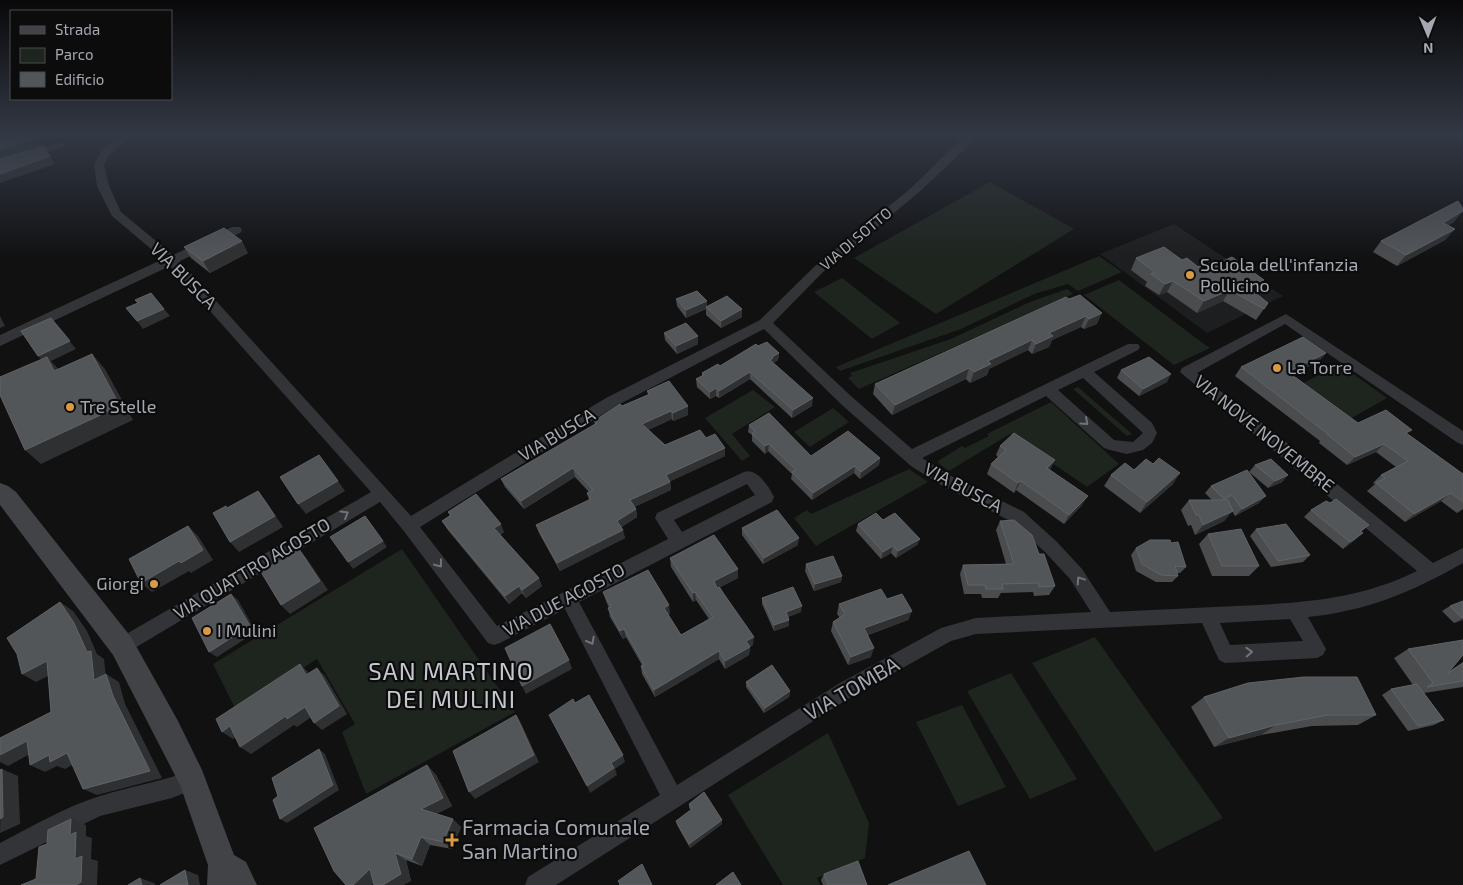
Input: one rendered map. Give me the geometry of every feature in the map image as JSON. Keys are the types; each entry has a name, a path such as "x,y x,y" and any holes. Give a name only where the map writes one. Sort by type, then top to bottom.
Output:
{"main road":[{"path":"0,492 8,499 122,646 168,730 192,780 229,878"}],"street":[{"name":"VIA BUSCA","path":"101,176 103,186 116,214 173,261 410,525 611,402 765,323 847,401 910,457 947,481 1018,517 1051,547 1076,574 1106,621"},
{"name":"VIA DI SOTTO","path":"765,323 819,269 930,176"},
{"path":"0,341 236,230"},
{"name":"VIA NOVE NOVEMBRE","path":"1431,572 1270,437 1187,372 1286,318 1463,439"},
{"path":"910,457 1134,347"},
{"path":"1048,389 1110,444 1118,448 1129,449 1140,446 1148,439 1150,433 1148,427 1084,371"},
{"name":"VIA DUE AGOSTO","path":"410,525 494,637 766,497 749,476 663,518 679,541"},
{"name":"VIA QUATTRO AGOSTO","path":"122,646 382,493"},
{"name":"VIA TOMBA","path":"536,885 848,689 948,634 976,626 1296,612 1368,599 1431,572 1463,555"},
{"path":"568,598 674,798"},
{"path":"1207,615 1226,654 1316,649 1296,612"},
{"path":"0,854 73,817 100,806 172,788 192,780"}],"shaded area":[{"name":"Scuola dell'infanzia Pollicino","path":"1174,224 1283,296 1207,333 1100,254"}],"green space":[{"path":"990,182 1074,229 936,314 854,258"},
{"path":"1099,256 1122,272 1078,291 1068,284 1034,294 961,329 840,371 836,367"},
{"path":"842,278 900,323 872,339 814,292"},
{"path":"1119,280 1210,348 1174,365 1084,295"},
{"path":"1067,289 1073,294 859,389 848,378 852,376 850,373 951,339 1030,302"},
{"path":"1339,364 1387,398 1350,419 1302,384"},
{"path":"1078,387 1132,434 1127,436 1073,389"},
{"path":"753,390 775,407 732,434 750,456 742,461 705,418"},
{"path":"1051,402 1119,464 1087,487 1010,434 949,471 938,463 938,461 962,446 965,448 989,436 987,434"},
{"path":"833,408 849,422 810,447 794,432"},
{"path":"909,469 928,482 816,546 794,518 807,510 811,514"},
{"path":"402,549 515,712 366,794 342,732 355,724 317,659 236,710 213,664"},
{"path":"1095,637 1223,818 1155,852 1032,663"},
{"path":"1011,673 1077,779 1030,799 967,691"},
{"path":"962,705 1006,787 958,806 916,722"},
{"path":"828,733 869,823 865,858 817,878 820,885 783,885 728,795"}],"building":[{"path":"1458,201 1463,211 1443,223 1455,229 1406,255 1381,241"},
{"path":"224,228 242,241 203,261 184,247"},
{"path":"1164,247 1182,260 1187,258 1198,267 1209,262 1214,265 1232,257 1264,280 1248,287 1268,303 1264,309 1230,290 1204,301 1173,281 1165,284 1151,274 1155,272 1136,258"},
{"path":"697,291 707,301 686,310 676,299"},
{"path":"151,293 164,309 137,321 126,308 138,303 135,300"},
{"path":"1080,295 1102,313 1089,319 1086,316 1049,333 1053,336 1036,344 1032,340 988,361 991,364 974,372 969,368 895,405 875,384 1066,297 1069,299"},
{"path":"727,296 742,309 721,321 706,307"},
{"path":"51,318 70,341 38,356 21,331"},
{"path":"686,323 698,336 676,346 664,333"},
{"path":"1303,337 1326,353 1288,372 1358,423 1386,410 1412,430 1406,433 1463,474 1463,502 1451,493 1414,514 1376,483 1385,478 1381,475 1408,461 1384,444 1355,457 1241,367"},
{"path":"767,342 779,353 770,360 813,398 793,410 750,372 719,391 716,388 710,392 696,379 704,375 702,373 718,364 720,366 756,344 758,346"},
{"name":"Tre Stelle","path":"92,354 120,406 25,450 0,395 0,377 47,357 54,371"},
{"path":"1149,357 1171,374 1143,389 1121,370"},
{"path":"669,381 688,406 673,413 671,411 642,424 665,445 700,430 706,438 715,434 725,448 666,475 670,482 630,500 636,509 617,521 623,530 557,563 536,525 591,499 587,493 593,490 573,468 521,501 501,479 597,423 594,421 620,404 622,406 650,394 647,391"},
{"path":"769,413 811,456 848,431 880,458 861,472 855,466 813,493 792,472 796,470 769,444 765,446 752,434 755,431 749,425"},
{"path":"1014,433 1055,460 1047,468 1088,496 1069,515 1021,481 1018,483 991,464 1006,450 1000,446"},
{"path":"319,455 338,481 298,504 280,477"},
{"path":"1159,458 1180,473 1147,502 1111,475 1125,463 1134,470 1146,459 1153,464"},
{"path":"1271,459 1288,475 1275,481 1255,465"},
{"path":"1247,470 1266,496 1242,509 1232,495 1224,499 1211,486"},
{"path":"258,491 275,516 230,542 213,513 226,506 227,508"},
{"path":"476,494 501,524 494,528 539,578 522,590 519,586 505,596 442,521 451,515 448,512"},
{"path":"1336,499 1369,525 1360,531 1363,533 1350,542 1311,510 1326,501 1330,503"},
{"path":"1189,500 1228,500 1233,511 1203,525"},
{"path":"777,510 799,538 764,558 742,528"},
{"path":"876,513 883,520 895,513 920,539 898,551 893,546 883,552 858,524"},
{"path":"365,516 383,541 348,562 330,537"},
{"path":"1014,520 1032,535 1039,554 1044,554 1055,586 1039,587 1038,583 1002,584 1003,589 986,589 985,585 968,585 963,565 1014,564 1000,521"},
{"path":"1286,524 1310,555 1278,561 1256,529"},
{"path":"188,526 203,550 181,563 179,561 141,583 129,559"},
{"path":"1241,529 1259,566 1222,566 1208,534"},
{"path":"714,535 738,569 714,581 717,588 719,587 754,637 746,641 750,647 725,661 719,651 654,690 641,666 644,664 624,629 620,631 608,608 611,607 603,592 648,570 669,605 664,608 681,635 713,617 695,592 693,593 670,558"},
{"path":"1150,540 1178,542 1186,567 1175,566 1178,576 1161,575 1142,564 1136,548"},
{"path":"299,549 320,581 281,605 261,572"},
{"path":"833,556 842,576 815,584 806,564"},
{"path":"793,587 802,606 786,612 789,620 774,625 762,598"},
{"path":"881,589 887,599 902,594 912,611 864,628 874,648 851,657 833,622 845,614 839,604"},
{"path":"231,594 250,626 209,652 192,618"},
{"path":"1463,601 1463,618 1462,618 1450,606"},
{"path":"60,602 74,623 87,652 91,651 94,680 106,674 113,696 150,771 83,789 67,753 50,762 49,755 30,765 27,741 0,755 0,738 51,712 47,661 22,674 17,654 7,638"},
{"path":"550,624 569,660 522,686 505,648"},
{"path":"1463,640 1463,655 1448,673 1463,663 1463,681 1427,687 1433,683 1408,649"},
{"path":"300,664 306,675 317,668 339,706 314,723 305,707 287,719 286,716 240,747 230,726 222,732 216,719"},
{"path":"772,665 790,691 765,708 746,682"},
{"path":"1304,677 1357,677 1376,715 1328,715 1276,725 1229,738 1204,697 1248,683"},
{"path":"1417,684 1444,720 1418,726 1391,689"},
{"path":"589,695 623,755 611,763 614,768 587,786 549,715 573,699 575,703"},
{"path":"516,715 534,755 469,792 453,751"},
{"path":"319,749 333,785 280,819 273,800 278,796 272,778"},
{"path":"427,765 443,798 421,809 453,819 443,842 421,837 412,859 395,853 401,874 383,885 374,885 370,869 353,885 346,885 334,871 314,828"},
{"path":"2,769 3,817 0,819 0,770"},
{"path":"704,792 722,820 689,844 676,821 692,809 689,804"},
{"path":"71,819 70,835 76,832 75,859 82,856 81,882 76,885 21,885 36,879 39,847 47,844 48,830"},
{"path":"969,851 986,885 888,885"},
{"path":"858,861 867,885 828,885 824,874"},
{"path":"642,864 652,885 619,885 618,881"},
{"path":"185,870 188,885 160,885"},
{"path":"733,872 741,885 716,885"},
{"path":"140,878 142,885 128,885"}],"place":[{"name":"Scuola dell'infanzia Pollicino","path":"1190,275"},
{"name":"La Torre","path":"1277,368"},
{"name":"Tre Stelle","path":"70,407"},
{"name":"Giorgi","path":"154,584"},
{"name":"I Mulini","path":"207,631"},
{"name":"Farmacia Comunale San Martino","path":"452,840"}],"district":[{"name":"SAN MARTINO DEI MULINI","path":"451,686"}]}
